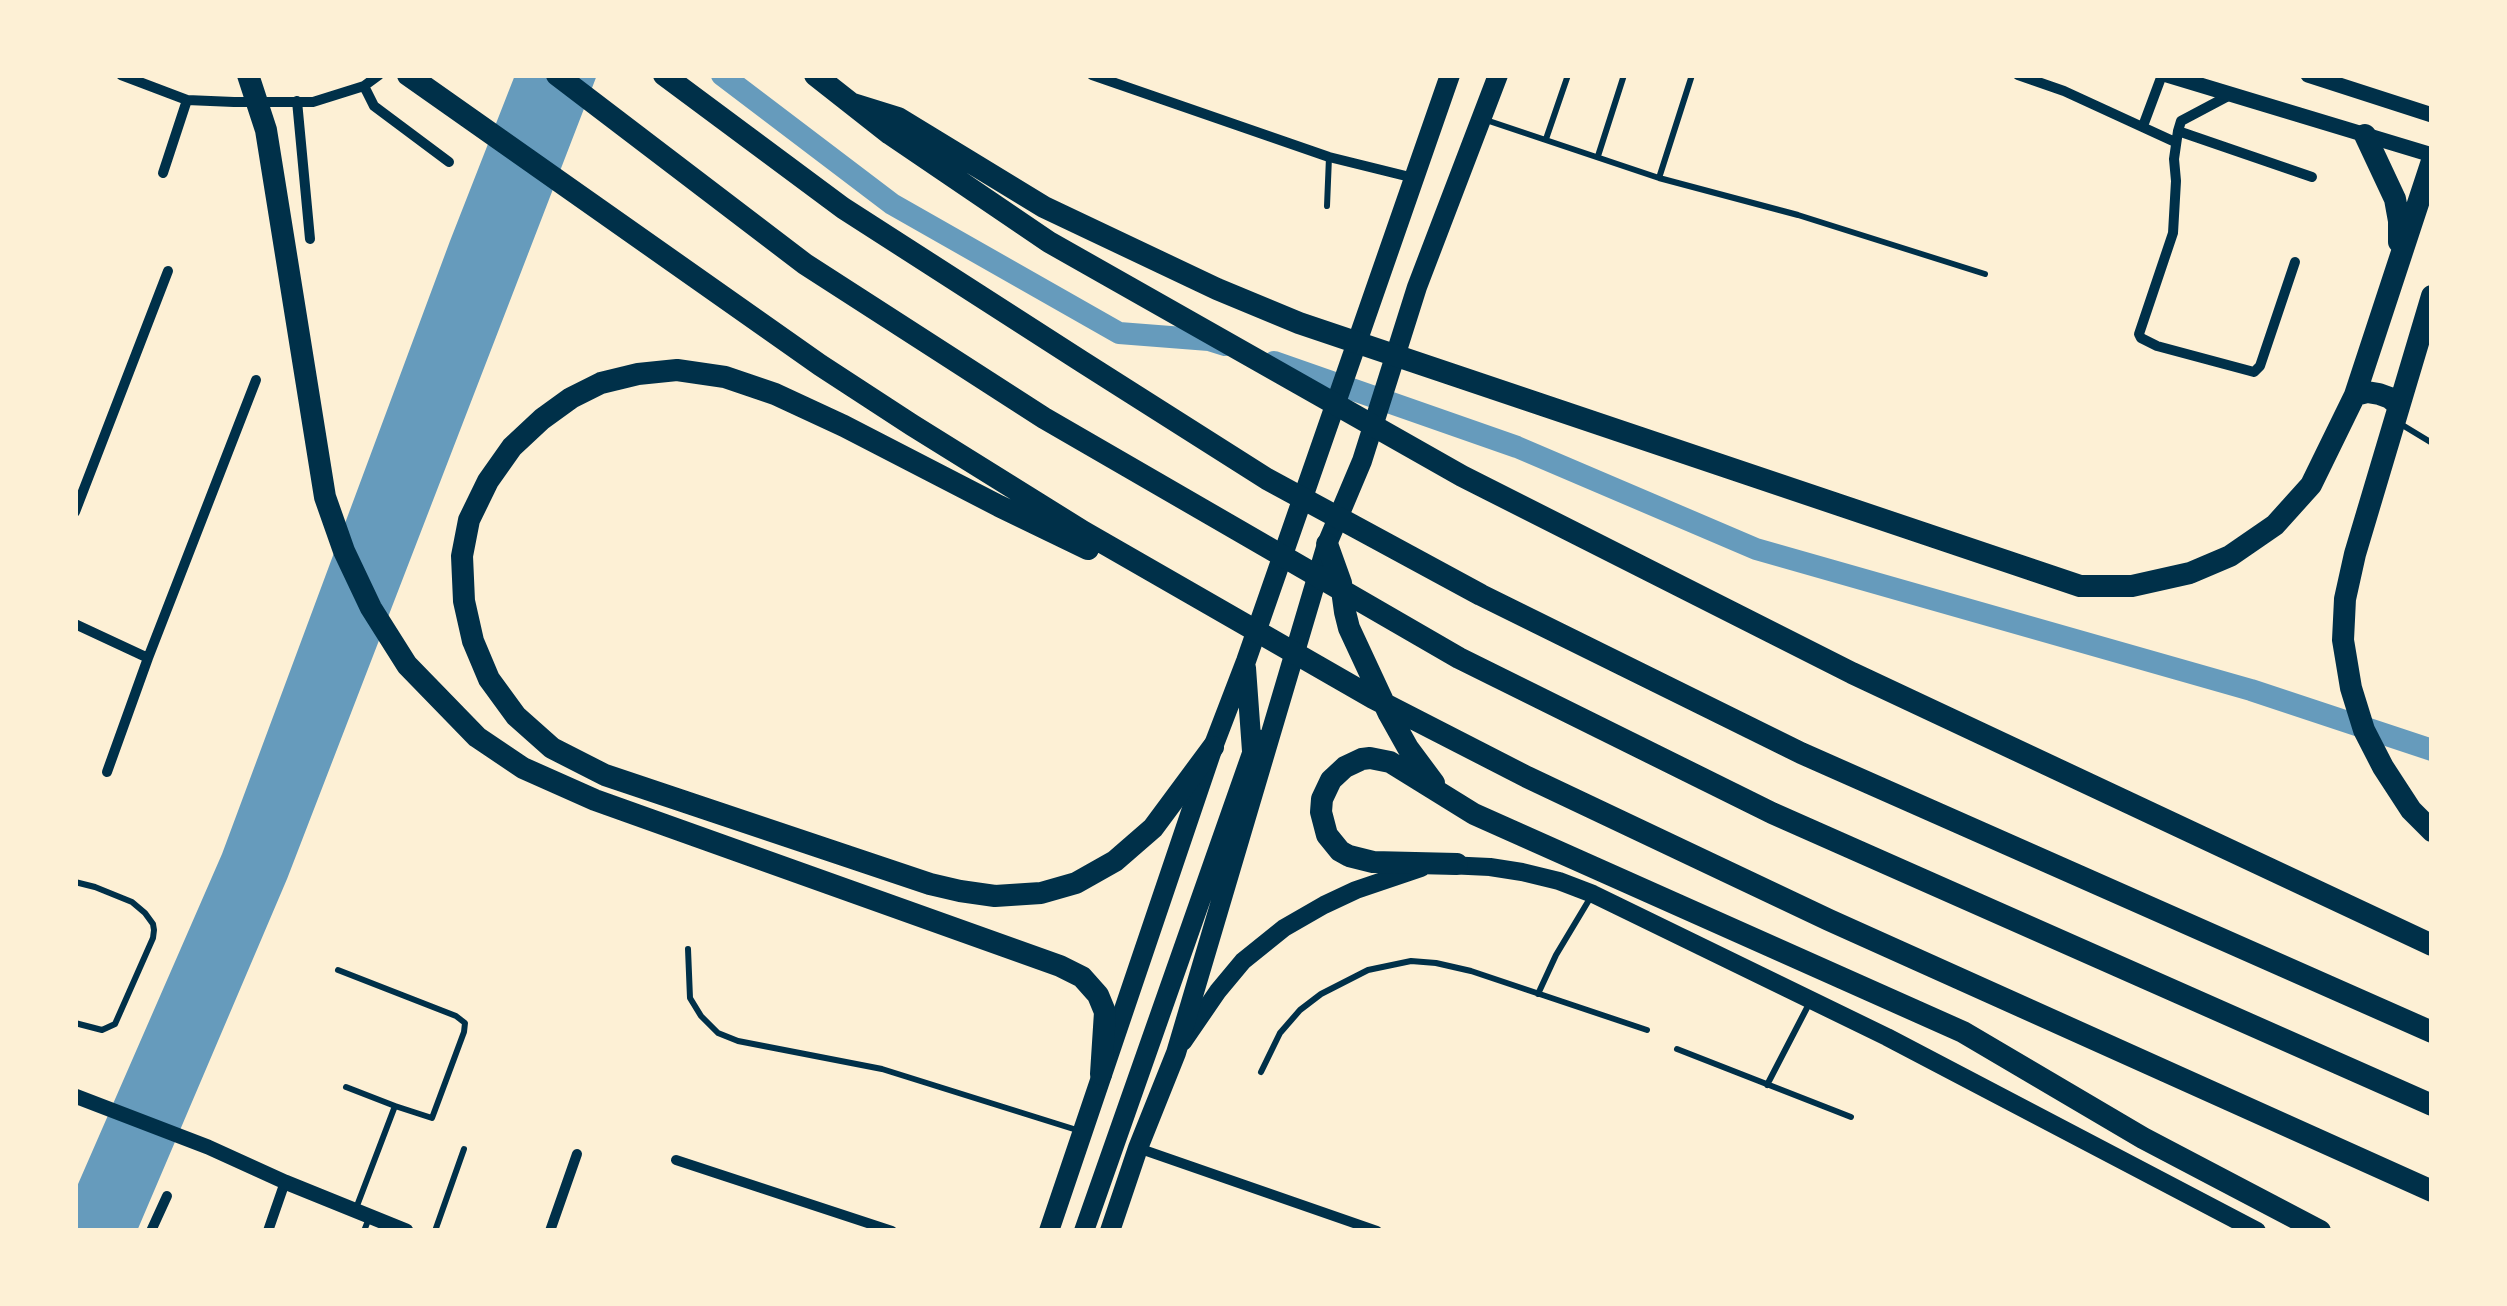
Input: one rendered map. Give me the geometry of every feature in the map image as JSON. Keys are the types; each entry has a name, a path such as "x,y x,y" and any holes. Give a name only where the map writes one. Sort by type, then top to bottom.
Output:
{"highway":[{"path":"248,75 266,130 325,497 344,551 371,608 407,665 477,737 523,768 595,800 1082,977 1098,995 1105,1012 1101,1074"},
{"path":"408,75 820,365 1084,532 1445,736 1829,920 2432,1191"},
{"path":"557,75 805,264 1044,418 1459,658 1772,812 2432,1105"},
{"path":"664,75 843,208 1266,478 1481,595 1802,753 2432,1032"},
{"path":"815,75 890,134 1050,242 1462,476 1852,673 2432,944"},
{"path":"854,104 898,118 1044,208 1299,323 2080,586 2132,586 2190,574 2230,556 2275,525 2311,485 2355,395 2432,158"},
{"path":"2365,135 2395,199 2399,261"},
{"path":"2432,296 2355,554 2345,599 2342,640 2364,730 2411,810 2432,830"},
{"path":"1209,605 774,394 725,377 678,370 601,383 542,419 512,447 488,480 469,520 462,556 464,601 473,641 489,679 516,716 552,748 605,774 930,884 995,896 1041,893 1076,883 1115,861 1152,828 1213,747"},
{"path":"2355,395 2367,392 2390,398 2397,413"},
{"path":"1327,544 1342,583 1349,628 1380,695 1408,748 1446,798"},
{"path":"1456,864 1373,862 1340,851 1327,835 1321,812 1326,788 1337,772 1354,762 1380,759 1474,814 1962,1032 2144,1138 2320,1231"},
{"path":"2290,1127 2432,1206"}],"main road":[{"path":"1049,1231 1213,747 1450,75"},
{"path":"1110,1231 1176,1054 1327,544 1362,461 1417,287 1498,75"},
{"path":"1246,661 1252,751"},
{"path":"1084,1231 1252,751 1290,669"},
{"path":"1176,1054 1218,991 1243,962 1284,928 1324,905 1385,878 1420,868 1456,864 1522,872 1593,894 1969,1078 2257,1231"}],"street":[{"path":"121,75 187,100 297,102 313,102 364,86 379,75"},
{"path":"1092,75 1328,157 1414,178"},
{"path":"2018,75 2143,126 2312,177"},
{"path":"2143,126 2164,75 2432,158"},
{"path":"2308,75 2432,115"},
{"path":"364,86 374,106 449,162"},
{"path":"2230,94 2181,121 2173,232 2141,338 2254,372 2260,366 2295,262"},
{"path":"163,173 187,100"},
{"path":"297,102 310,239"},
{"path":"75,512 168,270"},
{"path":"107,772 256,380"},
{"path":"75,624 148,658"},
{"path":"78,1097 208,1148 363,1220 406,1231"},
{"path":"1138,1148 1377,1231"},
{"path":"550,1231 577,1154"},
{"path":"676,1160 892,1231"},
{"path":"268,1231 285,1182"},
{"path":"151,1231 167,1196"}],"lane":[{"path":"1546,139 1568,75"},
{"path":"1598,156 1624,75"},
{"path":"1659,178 1692,75"},
{"path":"1482,119 1659,178 1798,215 1985,274"},
{"path":"1327,206 1328,157"},
{"path":"2397,413 2432,443"},
{"path":"75,882 132,902 154,930 115,1024 102,1030 75,1023"},
{"path":"1538,994 1556,955 1593,894"},
{"path":"688,949 690,998 718,1033 738,1041 882,1069 1081,1132"},
{"path":"1261,1072 1280,1033 1321,994 1368,970 1410,961 1471,971 1647,1030"},
{"path":"338,970 456,1016 465,1024 432,1118 346,1087"},
{"path":"1767,1085 1811,1001"},
{"path":"1677,1049 1851,1116"},
{"path":"363,1220 395,1106"},
{"path":"435,1231 464,1148"}],"water":[{"path":"515,75 597,75 287,879 137,1231 75,1231 75,1191 222,854"}],"waterway":[{"path":"722,75 892,204 1119,333 1209,340 1225,345"},
{"path":"1274,362 1517,447 1756,549 2251,690 2432,750"}]}
